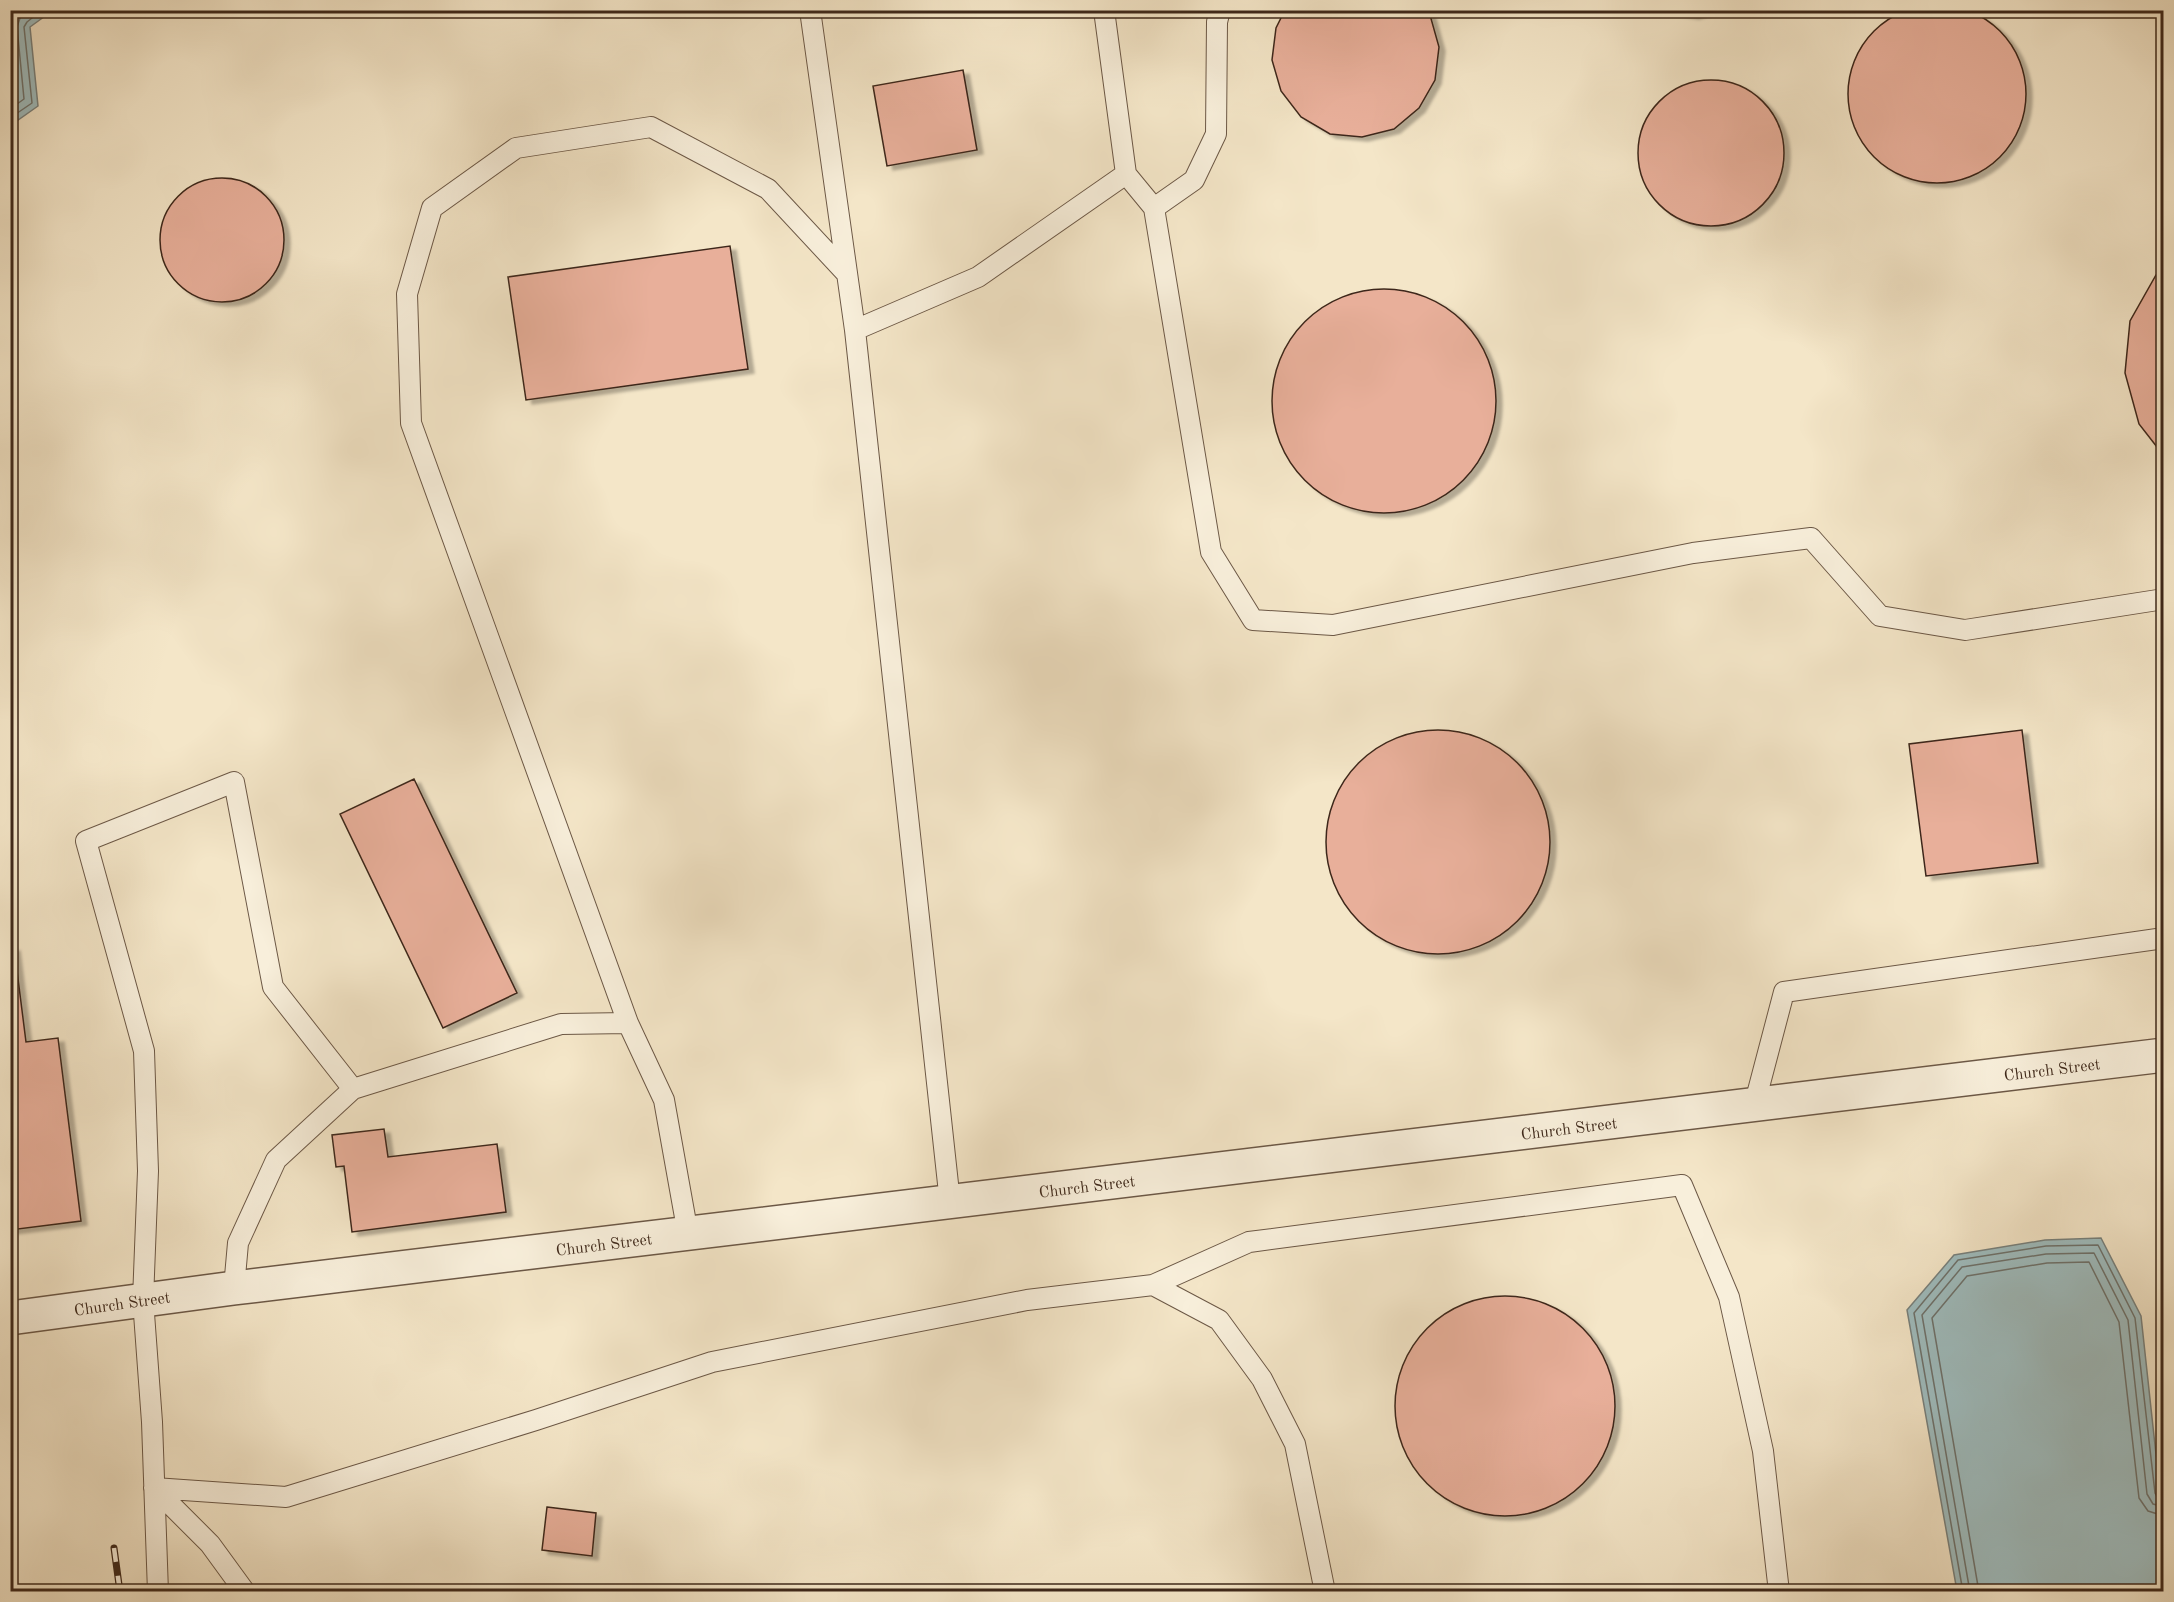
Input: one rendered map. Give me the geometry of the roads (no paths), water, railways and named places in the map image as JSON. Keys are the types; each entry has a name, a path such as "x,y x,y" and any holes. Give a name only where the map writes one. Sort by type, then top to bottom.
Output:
{"street":[{"name":"Church Street","path":"10,1318 234,1288 2163,1055"}],"lane":[{"path":"810,10 855,330 950,1202"},
{"path":"1104,10 1126,174 1154,208 1211,552 1253,621 1333,625 1693,553 1811,538 1880,616 1965,630 2163,599"},
{"path":"1154,208 1194,180 1216,134 1217,22 1220,10"},
{"path":"688,1234 664,1101 628,1023 411,423 407,294 432,208 516,148 651,127 768,189 847,274"},
{"path":"855,330 978,278 1126,174"},
{"path":"158,1592 152,1422 143,1300 148,1171 144,1051 86,841 234,782 273,987 352,1089"},
{"path":"1754,1106 1784,992 2163,938"},
{"path":"234,1288 238,1243 276,1160 352,1089 561,1024 628,1023"},
{"path":"154,1488 286,1497 536,1420 712,1362 1027,1300 1153,1285 1249,1242 1682,1185 1729,1297 1763,1451 1779,1592"},
{"path":"1153,1285 1219,1320 1262,1379 1295,1444 1325,1592"},
{"path":"154,1488 210,1544 245,1592"}],"water":[{"path":"11,10 52,11 30,27 38,106 11,125"},
{"path":"2101,1238 2141,1316 2163,1519 2163,1591 1957,1591 1907,1310 1954,1255 2045,1240"}],"railway":[{"path":"114,1548 120,1592"}]}
